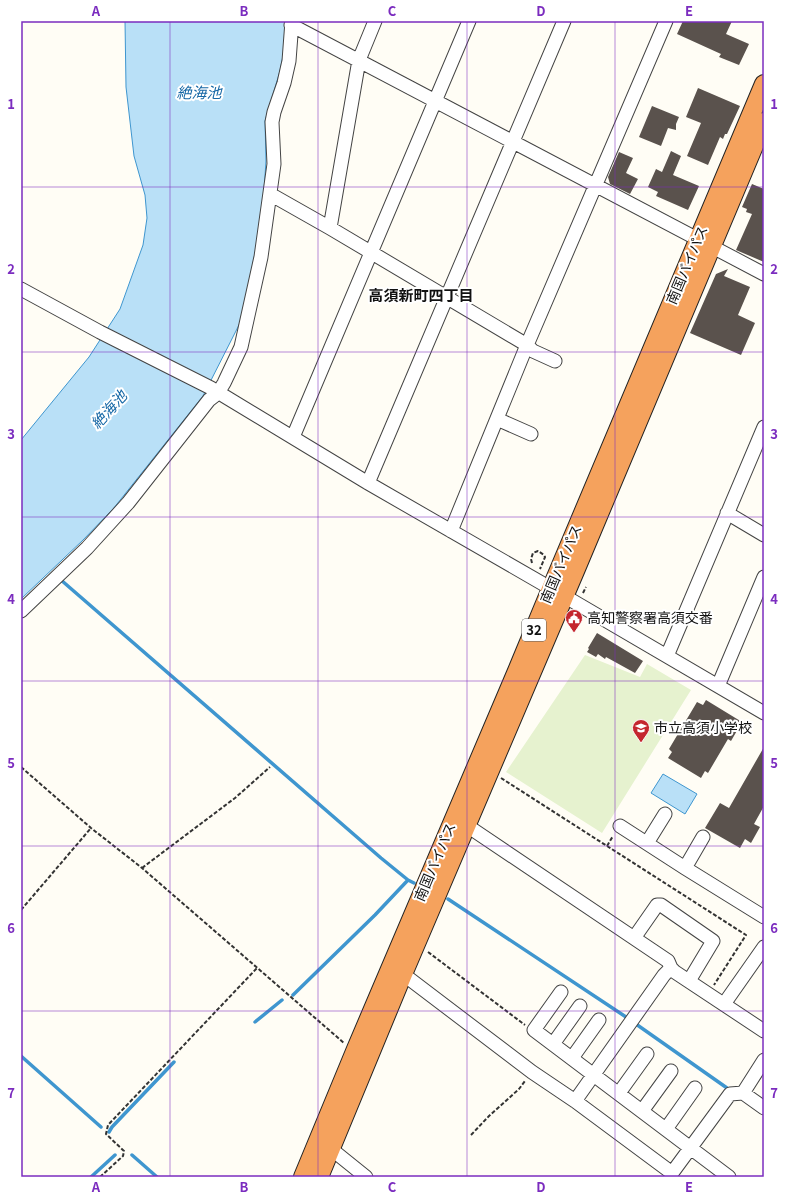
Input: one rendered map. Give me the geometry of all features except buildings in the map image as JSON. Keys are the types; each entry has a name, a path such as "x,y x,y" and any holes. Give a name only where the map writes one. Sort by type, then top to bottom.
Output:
{"highway":[{"name":"南国バイパス","path":"319,1177 403,974 565,594 704,243 764,84"},
{"name":"南国バイパス","path":"704,243 764,122"},
{"name":"南国バイパス","path":"303,1177 517,672 565,594"}],"street":[{"path":"330,228 359,60 375,21"},
{"path":"293,437 468,21"},
{"path":"368,483 564,21"},
{"path":"451,531 527,345 666,21"},
{"path":"21,611 87,548 128,503 215,391 224,383 241,347 261,257 274,164 272,122 289,62 292,23 435,101 764,274"},
{"path":"270,194 527,345 533,352 554,361"},
{"path":"21,289 100,332 215,391 368,483 565,594 571,600 764,714"},
{"path":"497,419 531,434"},
{"path":"667,656 764,427"},
{"path":"727,513 764,535"},
{"path":"718,686 764,577"},
{"path":"647,843 665,814"},
{"path":"466,825 668,961 671,968 764,1031"},
{"path":"620,826 764,917"},
{"path":"685,868 703,837"},
{"path":"634,938 657,905 661,905 713,941 689,981"},
{"path":"724,1004 764,947"},
{"path":"575,1101 664,975 671,968"},
{"path":"403,974 532,1072 575,1101 671,1175 730,1094 743,1093 764,1108"},
{"path":"561,992 534,1030 728,1177"},
{"path":"553,1044 580,1006"},
{"path":"572,1058 600,1020"},
{"path":"619,1093 647,1054"},
{"path":"743,1093 764,1060"},
{"path":"642,1111 670,1071"},
{"path":"666,1129 695,1088"},
{"path":"330,1148 366,1177"}],"path":[{"path":"532,563 531,556 535,551 538,551 544,555 545,558 540,570"},
{"path":"565,594 586,587"},
{"path":"21,767 91,828 142,868 349,1046 356,1049"},
{"path":"142,868 235,798 270,767"},
{"path":"499,776 607,846 620,826"},
{"path":"21,910 91,828"},
{"path":"427,951 531,1030 534,1030"},
{"path":"100,1177 122,1156 124,1151 106,1134 108,1125 257,968"},
{"path":"472,1135 489,1116 519,1089 532,1072"}],"green space":[{"path":"585,655 640,677 647,664 691,690 602,833 506,772"}],"water":[{"name":"絶海池","path":"125,21 286,21 285,45 280,71 265,121 266,161 262,220 241,321 203,396 113,509 21,599 21,440 89,357 120,309 143,245 147,218 145,195 134,156 126,87"},
{"path":"663,774 697,794 685,814 651,793"}],"waterway":[{"path":"61,580 381,858 408,880 414,883"},
{"path":"293,995 375,915 408,880"},
{"path":"448,899 626,1017 727,1088"},
{"path":"255,1022 282,1000"},
{"path":"21,1056 101,1127"},
{"path":"109,1132 112,1127 174,1062"},
{"path":"91,1177 115,1155"},
{"path":"132,1155 157,1177"}],"place":[{"name":"高知警察署高須交番","path":"574,633"},
{"name":"市立高須小学校","path":"641,743"}],"district":[{"name":"高須新町四丁目","path":"421,296"}]}
